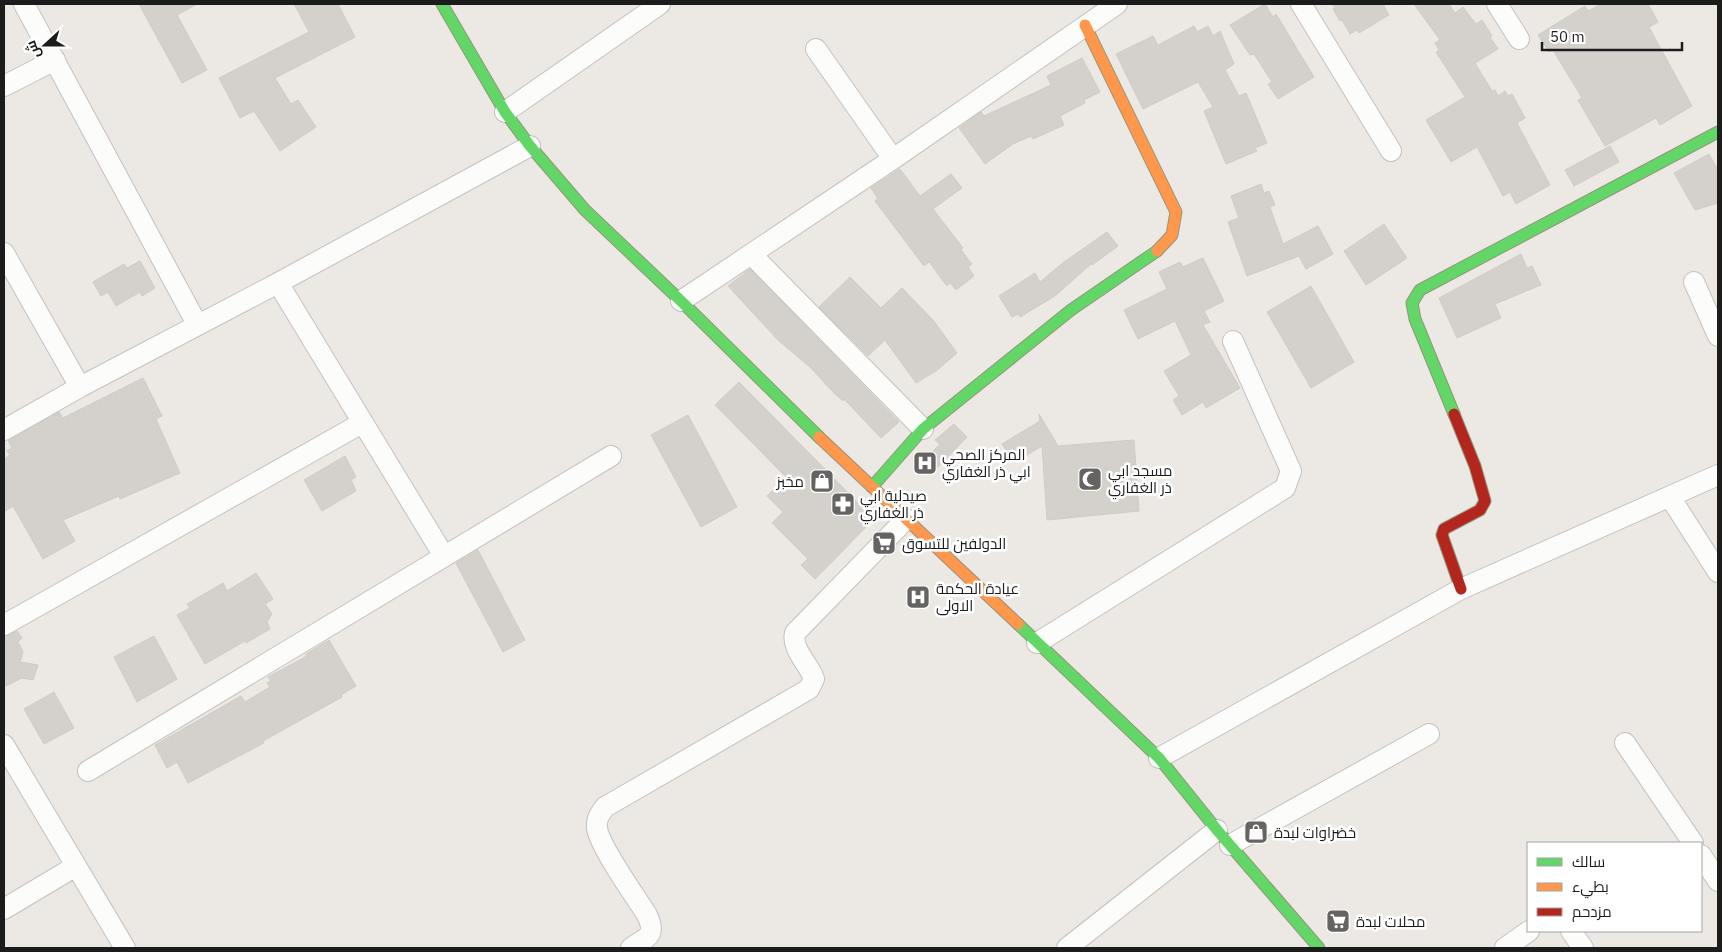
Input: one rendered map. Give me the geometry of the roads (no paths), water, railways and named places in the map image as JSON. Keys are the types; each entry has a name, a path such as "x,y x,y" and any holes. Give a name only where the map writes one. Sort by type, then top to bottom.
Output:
{"street":[{"path":"24,4 197,324"},
{"path":"442,4 505,112 530,146 585,210 681,301 788,407 1159,758 1319,948"},
{"path":"505,112 660,4"},
{"path":"681,301 893,159 1117,4"},
{"path":"1301,4 1391,151"},
{"path":"1497,4 1519,39"},
{"path":"872,487 923,429 1071,310 1169,242 1176,231 1176,212 1085,26"},
{"path":"816,49 893,159"},
{"path":"4,86 55,60"},
{"path":"1461,589 1442,535 1444,529 1448,526 1480,510 1485,501 1475,466 1415,319 1412,304 1420,290 1718,132"},
{"path":"4,430 80,387 278,283 530,146"},
{"path":"4,253 80,387"},
{"path":"751,254 923,429"},
{"path":"1694,282 1718,336"},
{"path":"278,283 444,556"},
{"path":"1037,643 1285,488 1291,471 1233,341"},
{"path":"4,625 362,423"},
{"path":"88,771 611,456"},
{"path":"1159,758 1461,589 1718,475"},
{"path":"1670,497 1718,572"},
{"path":"631,948 651,934 652,927 648,915 606,848 598,829 598,816 605,807 809,689 814,678 796,646 795,633 906,519"},
{"path":"1067,948 1224,837 1429,734"},
{"path":"1625,743 1692,842"},
{"path":"4,745 125,948"},
{"path":"1702,857 1718,881"},
{"path":"4,909 76,866"},
{"path":"1505,948 1528,932"},
{"path":"1572,932 1583,948"}],"place":[{"name":"المركز الصحي ابي ذر الغفاري","path":"925,463"},
{"name":"مسجد ابي ذر الغفاري","path":"1090,479"},
{"name":"مخبز","path":"822,481"},
{"name":"صيدلية ابي ذر الغفاري","path":"843,504"},
{"name":"الدولفين للتسوق","path":"884,543"},
{"name":"عيادة الحكمة الاولى","path":"918,597"},
{"name":"خضراوات لبدة","path":"1256,832"},
{"name":"محلات لبدة","path":"1338,921"}]}
